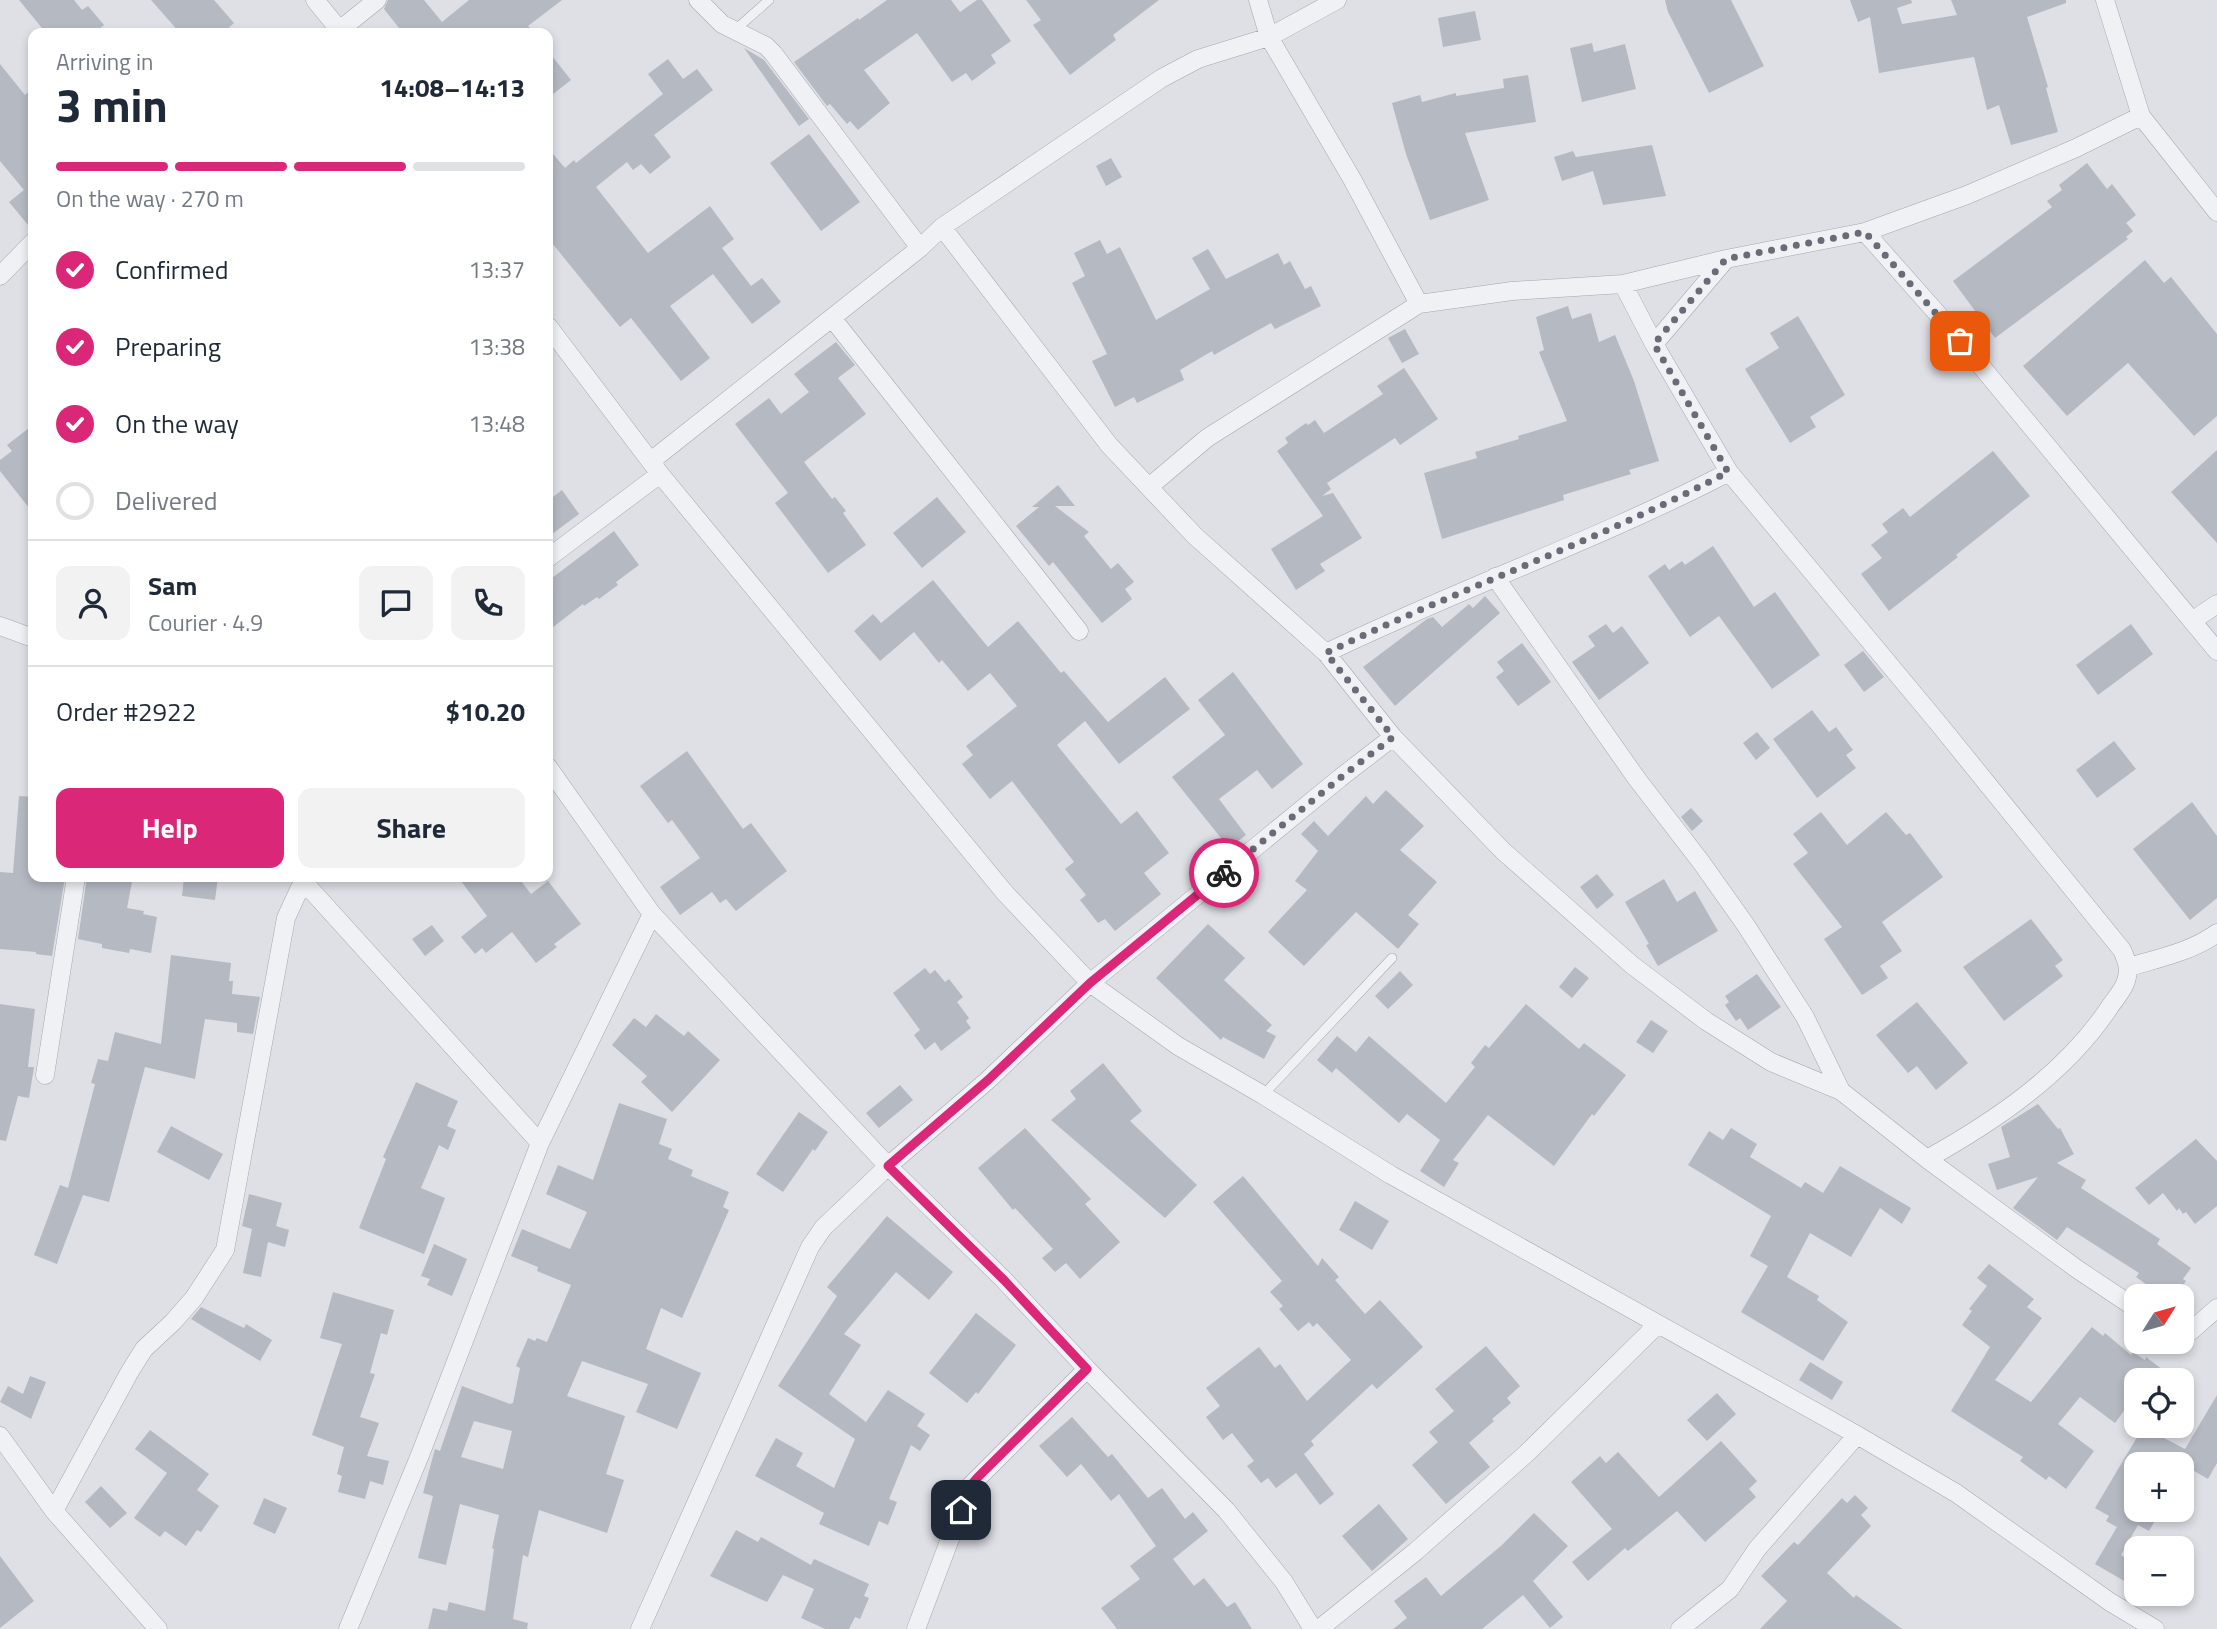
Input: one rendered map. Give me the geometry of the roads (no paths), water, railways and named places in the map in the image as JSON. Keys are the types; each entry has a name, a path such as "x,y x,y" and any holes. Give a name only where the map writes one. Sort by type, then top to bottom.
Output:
{"street":[{"path":"315,0 337,28"},
{"path":"345,28 377,0"},
{"path":"698,0 722,24 766,46 773,53 920,248"},
{"path":"1258,0 1269,37 1352,179 1419,304"},
{"path":"553,554 942,227 1162,78 1198,59 1269,37 1337,0"},
{"path":"2105,0 2141,116 2217,212"},
{"path":"1149,487 1207,438 1419,304 1512,291 1623,284 1726,259 1865,232 1967,195 2076,148 2141,116"},
{"path":"942,227 1109,445 1195,536 1326,653 1393,737 1503,850 1632,965 1706,1021 1771,1062 1841,1091 1927,1159 2124,1300"},
{"path":"1865,232 1942,319 2217,651"},
{"path":"0,276 28,247"},
{"path":"1654,344 1726,259"},
{"path":"1623,284 1654,344 1728,472 2105,928 2122,950 2129,967 2126,983 2093,1032 2003,1113 1927,1159"},
{"path":"832,317 1079,631"},
{"path":"553,333 655,467 1005,893 1090,983 1178,1046 1263,1095 1391,1175 1956,1493 2110,1602 2155,1629"},
{"path":"1326,653 1397,618 1629,521 1728,472"},
{"path":"1495,577 1637,779 1702,862 1745,923 1805,1017 1841,1091"},
{"path":"2192,621 2217,604"},
{"path":"0,626 28,636"},
{"path":"640,1629 810,1247 823,1228 888,1166 988,1080 1090,983 1393,737"},
{"path":"553,774 652,914 888,1166 1004,1280 1226,1510 1284,1583 1313,1629"},
{"path":"45,1075 75,882"},
{"path":"54,1511 144,1349 194,1298 225,1250 286,918 300,882"},
{"path":"304,882 540,1143"},
{"path":"348,1629 420,1455 540,1143 652,914"},
{"path":"2129,967 2186,950 2205,942 2217,933"},
{"path":"2194,1328 2217,1308"},
{"path":"1319,1629 1415,1552 1527,1452 1657,1325"},
{"path":"916,1629 970,1486 1087,1369"},
{"path":"1680,1629 1730,1589 1757,1549 1857,1435"},
{"path":"0,1436 54,1511 158,1629"}],"lane":[{"path":"733,31 769,0"},
{"path":"1263,1095 1392,958"}]}
